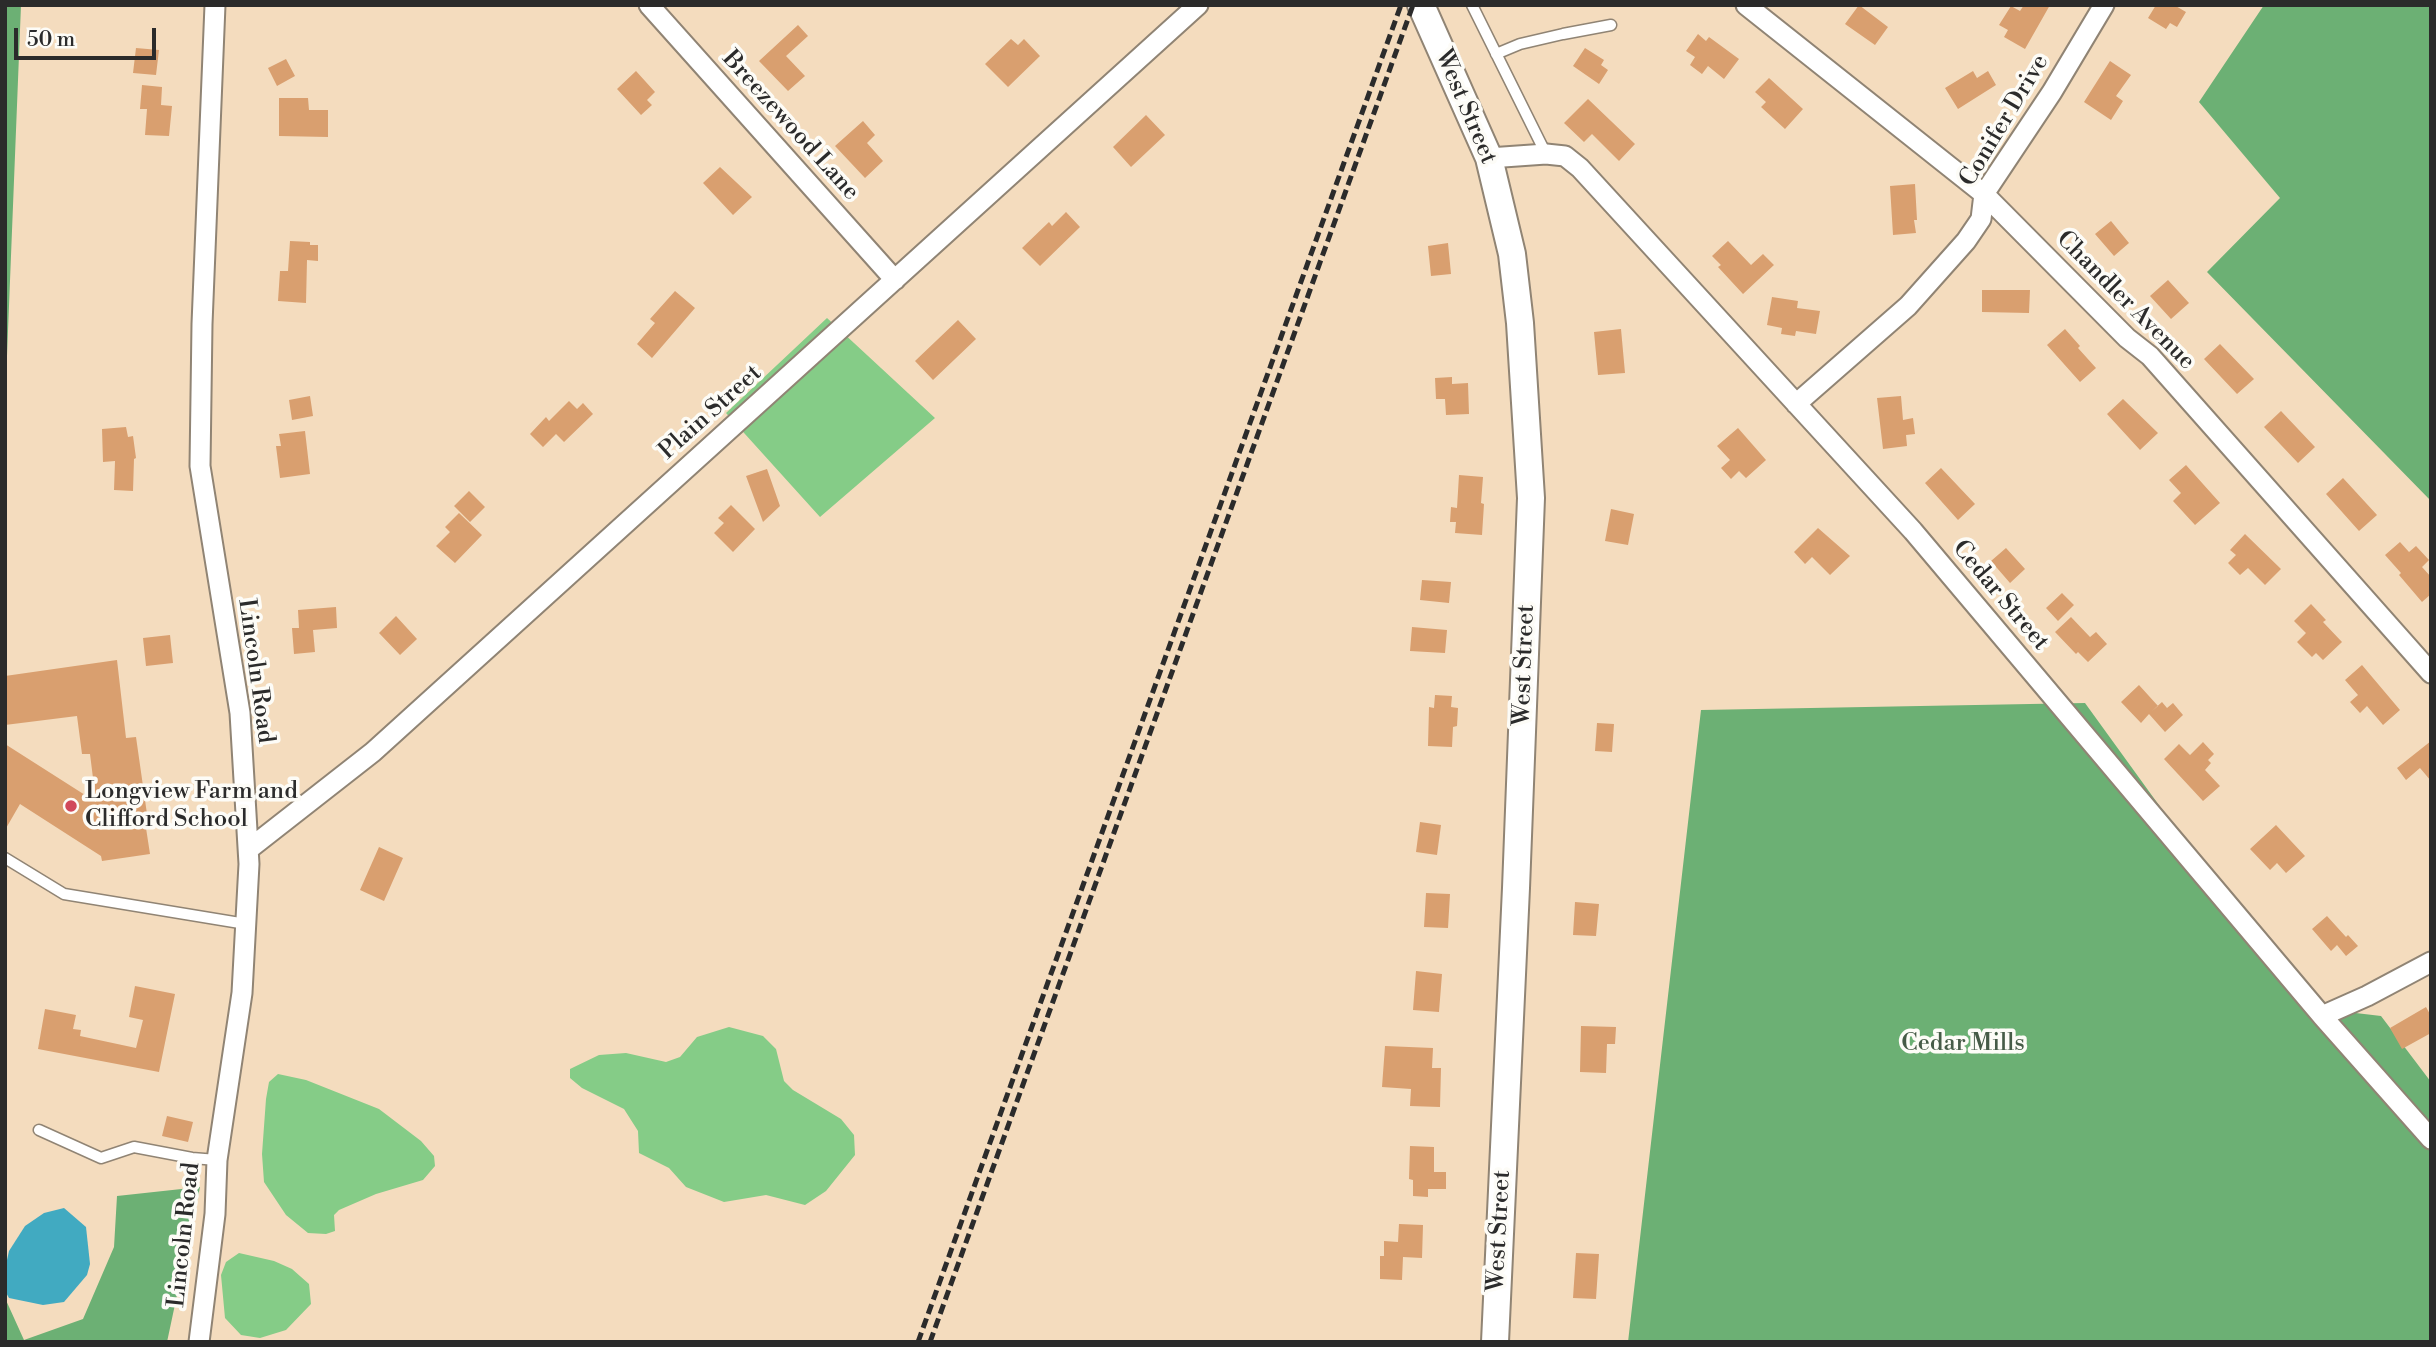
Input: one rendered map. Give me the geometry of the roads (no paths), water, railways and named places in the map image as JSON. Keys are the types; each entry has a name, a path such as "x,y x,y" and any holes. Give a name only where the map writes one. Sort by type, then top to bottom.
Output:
{"main road":[{"name":"West Street","path":"1421,5 1489,158 1512,254 1520,323 1531,498 1516,902 1495,1342"}],"street":[{"name":"Lincoln Road","path":"199,1342 215,1214 217,1160 242,993 249,849 240,713 200,466 202,324 215,5"},
{"name":"Breezewood Lane","path":"649,5 895,280"},
{"name":"Plain Street","path":"249,849 373,752 1198,5"},
{"name":"Chandler Avenue","path":"1745,5 1984,194 2127,338 2150,356 2431,673"},
{"name":"Conifer Drive","path":"1796,404 1916,296 1966,241 1981,219 1984,194 2002,163 2052,92 2104,5"},
{"name":"Cedar Street","path":"1489,158 1546,154 1566,156 1580,168 1913,531 2322,1016 2431,1139"},
{"path":"2322,1016 2431,962"}],"lane":[{"path":"1472,5 1546,154"},
{"path":"1496,54 1531,42 1611,25"},
{"path":"5,858 64,894 246,923"},
{"path":"39,1130 101,1158 134,1147 217,1160"}],"water":[{"path":"64,1208 86,1227 90,1264 87,1275 64,1302 43,1305 9,1298 5,1291 5,1269 9,1251 25,1226 44,1213"}],"railway":[{"path":"918,1342 1401,5"},
{"path":"930,1342 1413,5"}],"place":[{"name":"Longview Farm and Clifford School","path":"71,806"}],"park label":[{"name":"Cedar Mills","path":"1963,1044"}]}
